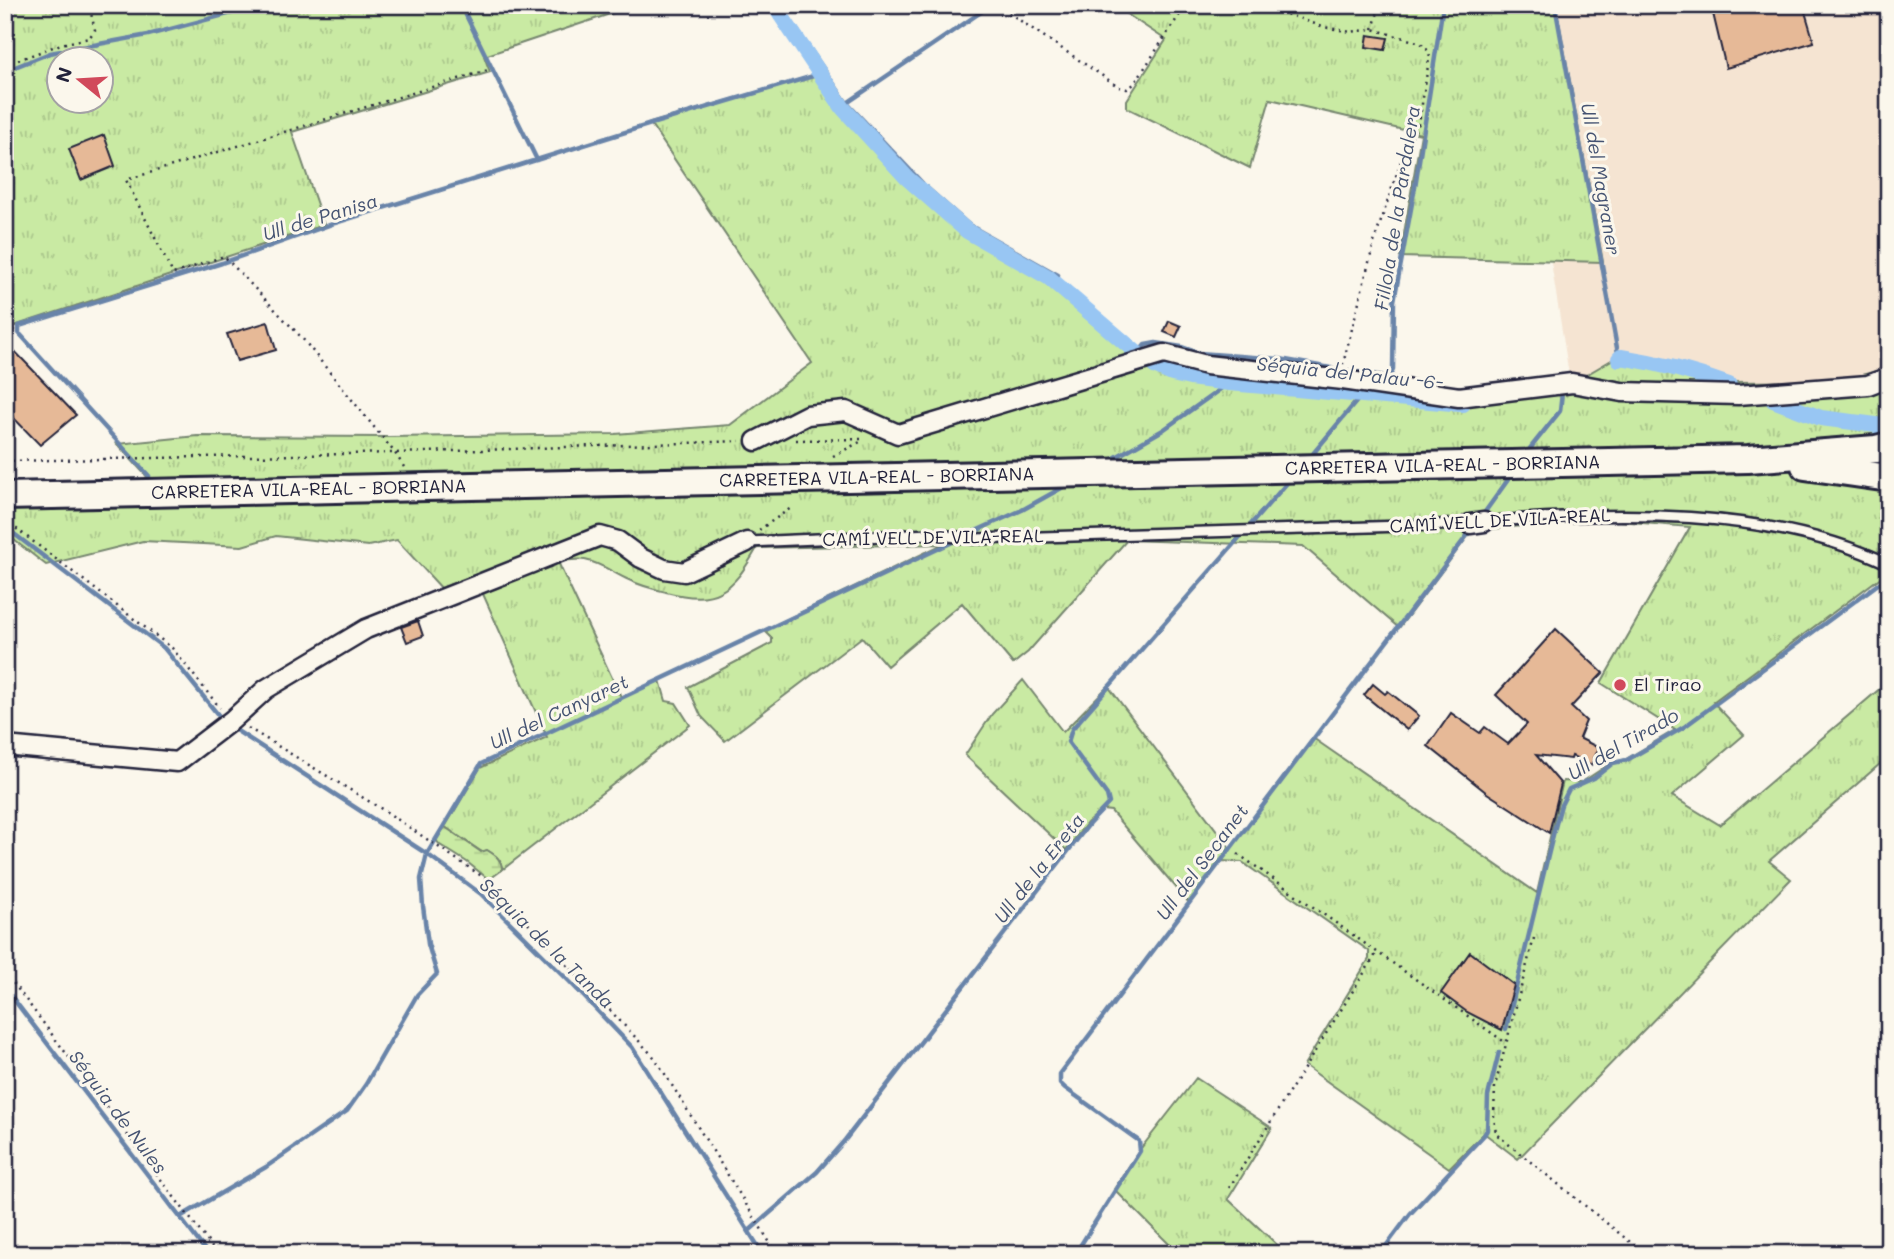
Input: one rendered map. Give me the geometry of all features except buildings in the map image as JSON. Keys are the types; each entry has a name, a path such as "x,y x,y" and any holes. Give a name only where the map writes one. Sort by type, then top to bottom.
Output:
{"main road":[{"name":"CARRETERA VILA-REAL - BORRIANA","path":"5,496 1748,459 1889,446"},
{"name":"CARRETERA VILA-REAL - BORRIANA","path":"1748,459 1889,478"}],"street":[{"path":"756,440 807,415 846,411 898,434 1164,354 1206,365 1343,380 1459,397 1572,383 1622,392 1738,395 1868,384 1889,377"},
{"name":"CAMÍ VELL DE VILA-REAL","path":"5,746 177,762 232,720 266,689 366,629 600,536 618,541 641,558 664,569 684,572 747,542"}],"lane":[{"name":"CAMÍ VELL DE VILA-REAL","path":"747,542 931,534 970,539 1248,531 1477,523 1576,515 1673,517 1740,524 1805,535 1870,555 1889,564"}],"path":[{"path":"5,65 61,44 89,38 95,30 89,5"},
{"path":"996,5 1119,87 1127,89 1134,85 1184,8 1190,5"},
{"path":"1260,5 1324,27 1351,32 1373,29 1421,43 1430,53 1419,122 1405,149 1375,239 1343,366 1343,380"},
{"path":"1373,29 1380,5"},
{"path":"417,487 396,453 302,338 224,256 173,274 126,180 488,70"},
{"path":"832,456 865,439 877,423"},
{"path":"5,461 142,458"},
{"path":"747,542 767,523 791,508"},
{"path":"5,520 172,648 217,706 232,720 267,738 386,811 486,879 655,1058 777,1254"},
{"path":"1238,853 1506,1044"},
{"path":"1534,938 1495,1086 1493,1116 1496,1134 1645,1254"},
{"path":"1230,1188 1378,951"},
{"path":"5,972 217,1254"},
{"path":"478,1254 488,1248 491,1254"}],"shaded area":[{"path":"1510,5 1889,5 1889,432 1581,450"}],"green space":[{"path":"5,5 637,5 484,56 490,72 292,132 324,225 11,327 5,332"},
{"path":"1113,5 1556,5 1603,262 1400,257 1421,134 1270,99 1250,168 1127,108 1127,100 1166,40"},
{"path":"818,74 844,111 897,170 965,231 1047,278 1137,354 1173,372 1230,382 1456,404 1557,392 1620,355 1693,368 1730,382 1830,381 1852,378 1889,367 1889,439 1858,444 150,480 117,444 197,436 615,434 730,425 812,363 650,123"},
{"path":"1750,468 1889,483 1889,571 1713,702 1744,735 1672,796 1720,825 1889,681 1889,756 1769,861 1791,879 1518,1159 1484,1133 1449,1168 1304,1065 1369,959 1369,951 1242,862 1220,861 1189,903 1111,811 1102,810 1087,823 1066,850 965,755 992,714 1023,680 1063,732 1108,686 1230,848 1313,738 1537,893 1563,781 1582,782 1611,763 1626,759 1675,730 1601,683 1690,527 1579,520 1472,531 1399,628 1303,546 1127,540 1028,652 1013,664 962,603 887,666 862,637 725,741 701,716 688,687 772,643 772,638 764,630 943,544 757,548 730,585 721,591 698,597 643,586 585,560 558,562 621,697 660,680 666,701 676,703 690,725 502,870 499,860 493,854 487,850 482,852 445,827 480,768 547,737 475,576 443,590 397,540 368,546 276,536 242,546 143,541 46,565 5,533 5,507 189,505"},
{"path":"445,827 481,852 487,850 493,854 499,860 502,870 487,878 440,845 436,840"},
{"path":"1196,1078 1272,1128 1228,1199 1287,1254 1179,1254 1114,1189 1138,1152"}],"waterway":[{"path":"5,71 50,53 148,35 262,5"},
{"path":"461,5 537,160"},
{"name":"Séquia del Palau -6-","path":"774,5 843,108 907,178 967,231 1048,277 1138,354"},
{"path":"780,5 847,103 926,187 969,225 1058,275"},
{"name":"Fillola de la Pardalera","path":"1349,371 1385,376 1390,375 1393,370 1394,301 1443,5"},
{"name":"Ull del Magraner","path":"1555,5 1619,359"},
{"path":"847,103 984,10"},
{"name":"Ull de Panisa","path":"149,476 19,333 19,326 222,263 335,223 820,74"},
{"name":"Fillola de la Pardalera","path":"1138,354 1145,345 1156,343 1199,353 1280,359 1331,368"},
{"name":"Séquia del Palau -6-","path":"1619,359 1621,357 1663,365 1729,385"},
{"name":"Séquia del Palau -6-","path":"1154,366 1172,374 1229,383 1463,404"},
{"name":"Ull del Canyaret","path":"1109,461 1163,430 1229,383"},
{"name":"Ull del Secanet","path":"1528,451 1560,411 1562,393"},
{"name":"Ull de la Ereta","path":"1311,456 1361,396"},
{"name":"Séquia del Palau -6-","path":"1773,400 1821,418 1884,426 1889,430"},
{"name":"Ull del Secanet","path":"1482,516 1510,477"},
{"name":"Ull de la Ereta","path":"749,1231 817,1172 845,1140 1089,824 1109,803 1107,795 1068,742 1072,729 1287,483"},
{"name":"Ull del Canyaret","path":"967,535 1022,510 1067,485"},
{"name":"Séquia de la Tanda","path":"5,527 164,648 219,716"},
{"name":"Ull del Secanet","path":"1075,1254 1140,1151 1139,1141 1065,1088 1060,1083 1060,1074 1472,529"},
{"name":"Ull del Canyaret","path":"180,1217 266,1167 347,1111 366,1084 417,995 437,974 428,944 421,879 427,854 481,764 959,539"},
{"name":"Ull del Tirado","path":"1506,1029 1553,835 1561,805 1569,789 1594,778 1613,763 1627,760 1684,727 1889,576"},
{"name":"Séquia de la Tanda","path":"234,729 427,854 481,894 570,982 632,1047 763,1254"},
{"name":"Séquia de Nules","path":"5,988 208,1254"},
{"name":"Ull del Tirado","path":"1380,1254 1410,1214 1487,1130 1488,1096 1499,1052"}],"place":[{"name":"El Tirao","path":"1620,685"}]}
